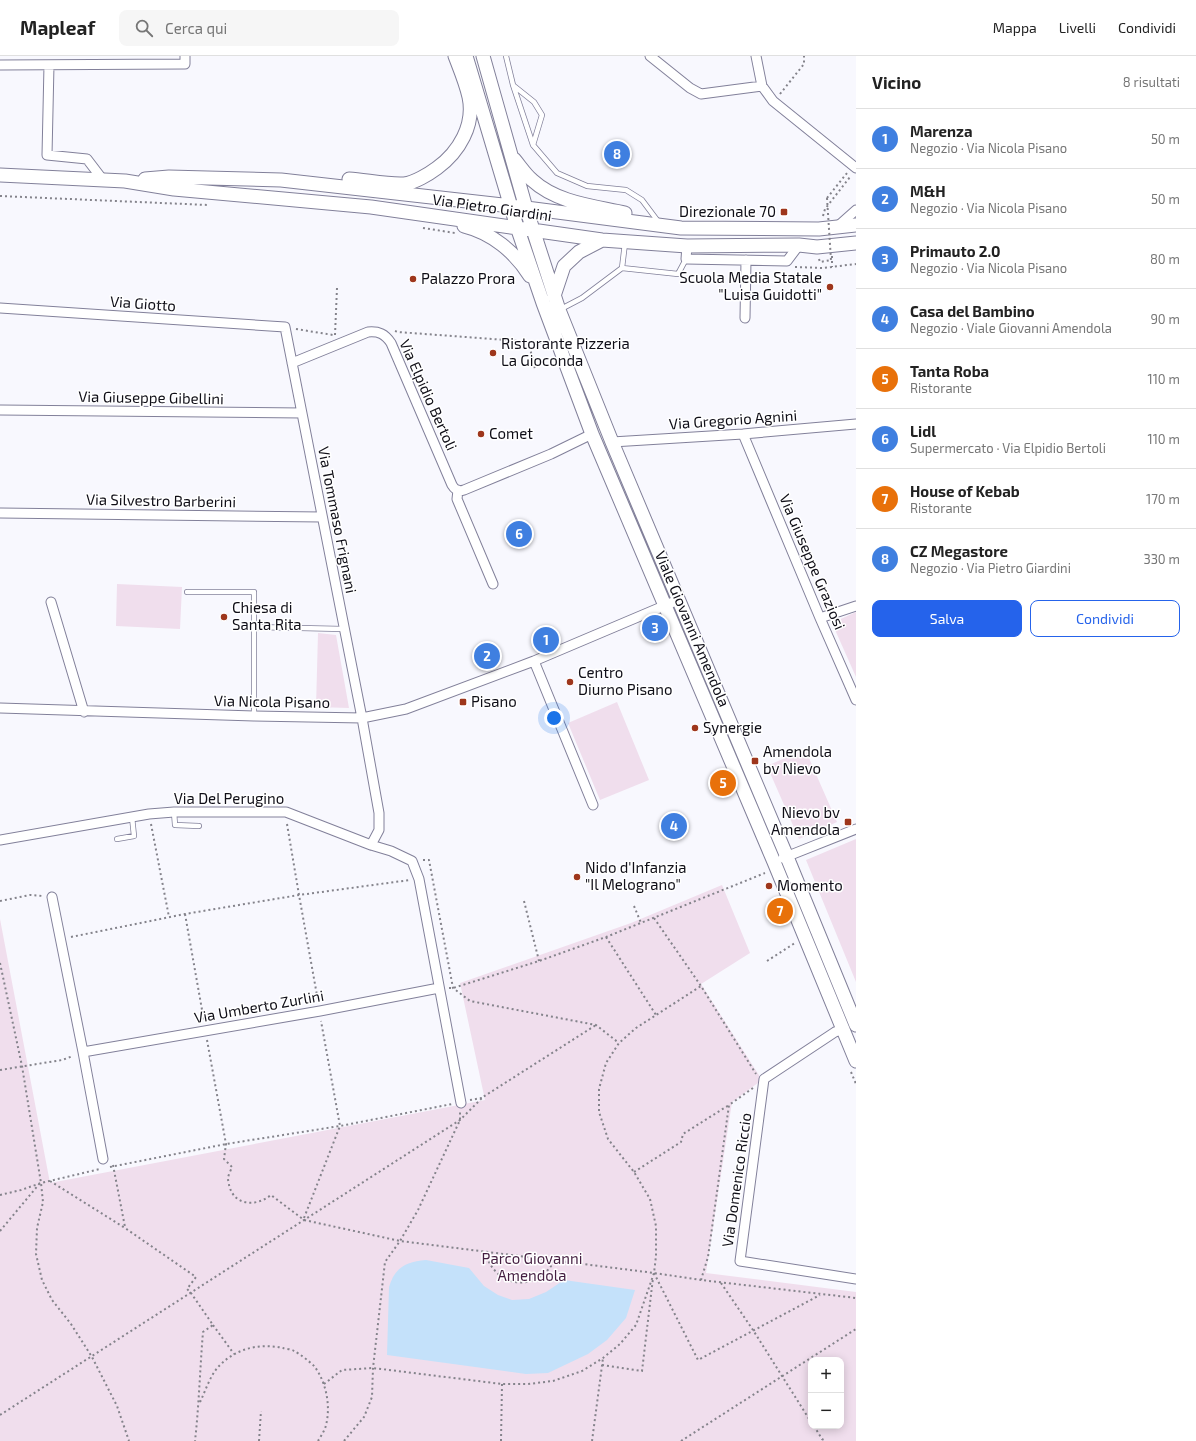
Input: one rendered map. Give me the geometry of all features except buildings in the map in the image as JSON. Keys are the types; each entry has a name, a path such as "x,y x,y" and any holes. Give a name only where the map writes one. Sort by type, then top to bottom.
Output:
{"main road":[{"path":"281,180 314,176 405,184 427,176 451,156 460,144 466,132 469,121 469,97 455,56"},
{"name":"Viale Giovanni Amendola","path":"466,56 517,228 592,434 665,605 772,867 856,1061"},
{"name":"Viale Giovanni Amendola","path":"483,56 526,208 559,310 678,600 853,1008 856,1025"},
{"path":"511,155 532,180 555,196 657,220 681,228"},
{"name":"Via Pietro Giardini","path":"0,175 58,176 125,181 190,190 371,207 602,240 626,241 687,252 856,243"},
{"name":"Via Pietro Giardini","path":"125,181 170,177 281,180 511,206 681,228 819,229 856,225"},
{"path":"371,207 407,217 445,221 477,229 494,239 516,256 539,290"},
{"path":"554,296 564,266 579,252 602,240"}],"street":[{"path":"0,65 49,65 87,60 185,64 185,56"},
{"path":"650,56 690,88 701,94 762,86"},
{"path":"756,56 762,86 773,101 854,167"},
{"path":"49,65 47,155 87,159 103,180"},
{"path":"837,227 856,210"},
{"path":"687,252 746,260 787,261 799,245"},
{"path":"745,318 746,260"},
{"name":"Via Giotto","path":"0,308 285,327"},
{"name":"Via Tommaso Frignani","path":"285,327 362,718"},
{"name":"Via Elpidio Bertoli","path":"292,363 368,332 375,331 387,337 395,350 452,485 454,489 458,490 457,499 494,584"},
{"name":"Via Giuseppe Gibellini","path":"0,410 302,413"},
{"name":"Via Gregorio Agnini","path":"612,442 744,434 856,424"},
{"path":"458,490 464,490 551,454 592,434"},
{"name":"Via Giuseppe Graziosi","path":"744,434 820,618 856,700"},
{"name":"Via Silvestro Barberini","path":"0,513 322,517"},
{"name":"Via Nicola Pisano","path":"0,708 84,712 362,718 406,709 534,661 678,600"},
{"path":"50,602 84,712"},
{"path":"820,618 856,606"},
{"path":"534,661 593,805"},
{"path":"362,718 379,813 379,830 372,845 412,861 419,879 461,1103"},
{"name":"Via Del Perugino","path":"0,840 148,814 174,812 286,812 372,845"},
{"path":"772,867 787,857 856,829"},
{"path":"52,897 103,1159"},
{"name":"Via Umberto Zurlini","path":"83,1052 320,1011 439,988"},
{"path":"840,1023 853,1008"},
{"name":"Via Domenico Riccio","path":"840,1023 835,1032 764,1079 740,1262 856,1279"}],"lane":[{"path":"506,56 513,85 533,145 557,173 587,186 626,190 642,200 657,220"},
{"path":"513,85 534,102 542,115 533,145"},
{"path":"622,268 626,241"},
{"path":"559,310 582,298 622,268 678,274 687,252"},
{"path":"187,592 254,592 254,716"},
{"path":"254,627 344,629"},
{"path":"174,812 175,825 200,826"},
{"path":"118,839 134,836 132,817"}],"path":[{"path":"777,98 804,64 804,56"},
{"path":"831,260 827,198 846,173 854,167"},
{"path":"819,229 825,210 850,177 846,173"},
{"path":"0,196 208,206"},
{"path":"423,228 457,233"},
{"path":"832,256 832,267"},
{"path":"335,335 337,288"},
{"path":"285,327 335,335 341,333"},
{"path":"392,329 398,332 546,343 544,336"},
{"path":"528,342 535,371"},
{"path":"286,812 298,895 340,1126 304,1220"},
{"path":"148,814 169,918"},
{"path":"412,861 429,860 453,988 470,1000 596,1025 619,1043"},
{"path":"439,988 453,988 539,961 606,937 772,867"},
{"path":"61,939 185,914 298,895 419,879"},
{"path":"0,901 30,895 52,897"},
{"path":"524,901 539,961"},
{"path":"634,906 641,923"},
{"path":"185,914 226,1144 224,1159 232,1167 228,1178 231,1193 242,1202 256,1203 265,1200 271,1194 304,1220 400,1241 701,1280"},
{"path":"602,1365 642,1371 656,1256 656,1226 650,1199 634,1172 608,1139 599,1112 599,1089 606,1063 619,1043 636,1028 701,986 654,918"},
{"path":"606,937 656,1015"},
{"path":"767,961 798,941"},
{"path":"0,962 22,1066 41,1182 43,1202 37,1228 36,1254 42,1280 52,1300 71,1324 92,1356 116,1406 129,1441"},
{"path":"0,1415 460,1120 483,1097 596,1025"},
{"path":"0,1070 62,1060 83,1052"},
{"path":"0,1195 21,1190 41,1182 114,1166 226,1144 340,1126 461,1103 483,1097"},
{"path":"344,1441 364,1417 372,1397 385,1262 400,1241 418,1210 460,1120 461,1103"},
{"path":"634,1172 681,1142 683,1134 729,1105"},
{"path":"103,1159 114,1166 125,1228"},
{"path":"50,1181 125,1228 196,1277 187,1289 234,1354"},
{"path":"0,1232 41,1182"},
{"path":"485,1252 487,1260 493,1270 509,1281 527,1282 536,1280 550,1268 555,1260"},
{"path":"654,1273 698,1360 820,1295"},
{"path":"324,1384 342,1370 374,1368 502,1384 528,1384 553,1380 582,1371 603,1358 620,1344 636,1325 654,1273"},
{"path":"721,1283 753,1330 808,1417"},
{"path":"195,1441 199,1403 203,1332 213,1325"},
{"path":"681,1441 856,1329"},
{"path":"199,1403 212,1376 219,1366 234,1354 256,1346 273,1346 294,1350 314,1366 324,1384 328,1411 326,1425 318,1441"},
{"path":"592,1441 603,1358"},
{"path":"501,1441 502,1384"},
{"path":"259,1441 261,1411"},
{"path":"816,1429 822,1439 826,1441"}],"green space":[{"path":"117,584 182,587 180,629 116,626"},
{"path":"856,612 856,677 832,623"},
{"path":"318,633 336,635 349,708 316,707"},
{"path":"617,702 649,780 600,800 568,723"},
{"path":"805,749 837,822 799,839 767,766"},
{"path":"856,839 856,982 806,860"},
{"name":"Parco Giovanni Amendola","path":"722,885 750,953 701,984 762,1080 732,1102 706,1273 856,1292 856,1441 0,1441 0,919 50,1183 485,1100 460,983 631,923"}],"water":[{"path":"426,1260 469,1268 484,1286 498,1295 512,1300 529,1299 546,1292 564,1280 635,1290 626,1318 607,1340 588,1354 548,1373 526,1374 387,1355 389,1287 391,1280 398,1270 407,1264"}],"place":[{"name":"CZ Megastore","path":"617,154"},
{"name":"Direzionale 70","path":"784,212"},
{"name":"Palazzo Prora","path":"413,279"},
{"name":"Scuola Media Statale \"Luisa Guidotti\"","path":"830,287"},
{"name":"Ristorante Pizzeria La Gioconda","path":"493,353"},
{"name":"Comet","path":"481,434"},
{"name":"Lidl","path":"519,534"},
{"name":"Chiesa di Santa Rita","path":"224,617"},
{"name":"Primauto 2.0","path":"655,628"},
{"name":"Marenza","path":"546,640"},
{"name":"M&H","path":"487,656"},
{"name":"Centro Diurno Pisano","path":"570,682"},
{"name":"Pisano","path":"463,702"},
{"name":"Synergie","path":"695,728"},
{"name":"Amendola bv Nievo","path":"755,761"},
{"name":"Tanta Roba","path":"723,783"},
{"name":"Nievo bv Amendola","path":"848,822"},
{"name":"Casa del Bambino","path":"674,826"},
{"name":"Nido d'Infanzia \"Il Melograno\"","path":"577,877"},
{"name":"Momento","path":"769,886"},
{"name":"House of Kebab","path":"780,911"}]}
